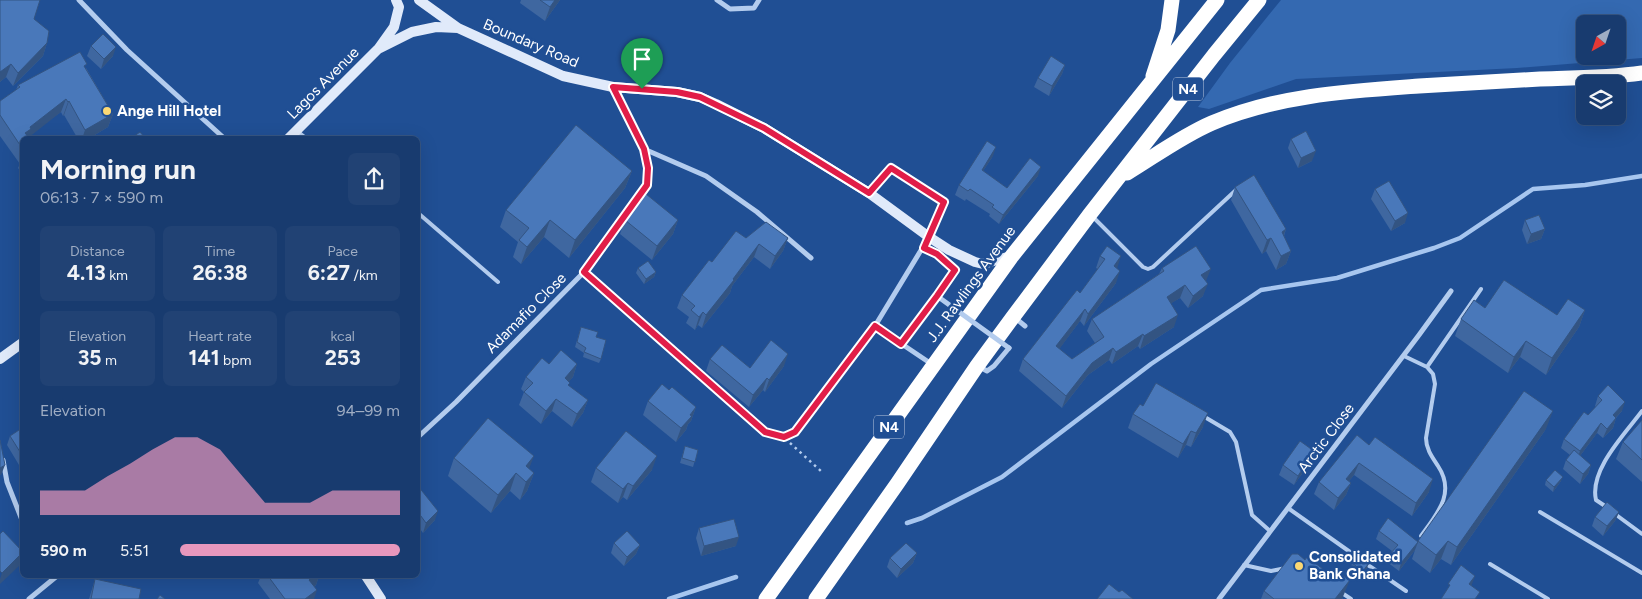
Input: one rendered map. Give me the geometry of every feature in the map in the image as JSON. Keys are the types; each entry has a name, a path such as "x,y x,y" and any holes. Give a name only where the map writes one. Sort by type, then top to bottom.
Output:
{"highway":[{"path":"1150,84 1168,30 1172,0"},
{"name":"J.J. Rawlings Avenue","path":"766,599 1012,256 1217,0"},
{"name":"N4","path":"816,599 977,366 1019,322 1090,214 1214,55 1260,0"},
{"path":"1118,180 1188,135 1212,123 1286,100 1311,95 1391,88 1626,76 1642,73"}],"main road":[{"name":"Lagos Avenue","path":"291,136 379,48 394,27 398,7 396,0"},
{"name":"Boundary Road","path":"419,0 458,28 563,76 613,87 677,92 708,100 764,128 869,193 949,250 983,264 1012,256"},
{"name":"Lagos Avenue","path":"379,48 412,32 436,27 458,28"},
{"path":"0,359 20,344"},
{"path":"367,578 381,599"}],"street":[{"path":"79,0 127,50 222,136"},
{"path":"717,0 730,9 754,8 760,0"},
{"name":"Adamafio Close","path":"420,435 456,402 584,272 647,185 648,168 644,149 613,87"},
{"path":"644,149 706,176 757,212 811,258"},
{"path":"584,272 765,432 784,437 795,432 875,326 929,237"},
{"name":"Arctic Close","path":"1218,599 1404,356 1451,290"},
{"path":"901,344 937,296 1009,348 994,366 987,371 977,366"},
{"path":"875,326 933,366"},
{"path":"2,450 7,482 20,515"},
{"path":"29,599 55,578"}],"lane":[{"path":"296,131 303,136"},
{"path":"869,193 891,168 944,202 929,237"},
{"path":"1090,214 1142,267 1148,269 1153,267 1240,187"},
{"path":"420,215 498,282"},
{"path":"1427,367 1481,289"},
{"path":"1404,356 1427,367 1433,374 1435,384 1426,445 1442,473 1445,483 1445,496 1441,508 1421,536"},
{"path":"1642,411 1607,457 1594,485 1596,500 1642,534"},
{"path":"1197,412 1230,432 1236,442 1252,515 1270,531"},
{"path":"1288,508 1406,591"},
{"path":"1540,512 1642,573"},
{"path":"1490,564 1548,599"},
{"path":"1244,565 1272,572 1289,568"},
{"path":"1338,590 1351,599"}],"path":[{"path":"937,296 955,270 943,260"},
{"path":"784,437 822,472"}],"shaded area":[{"path":"1281,0 1642,0 1642,58 1626,59 1626,15 1576,15 1576,63 1296,79 1209,109 1198,107 1230,63"}],"building":[{"path":"0,0 40,0 34,19 49,31 47,43 18,73 11,64 0,72"},
{"path":"540,0 555,0 550,7"},
{"path":"103,34 116,47 104,59 91,46"},
{"path":"80,52 87,64 84,66 113,114 85,130 69,101 66,99 30,127 31,129 25,133 28,136 20,136 20,145 0,115 0,101 20,87 18,85"},
{"path":"1051,56 1065,65 1052,86 1038,78"},
{"path":"576,125 632,171 575,240 550,220 527,247 519,240 529,228 506,210"},
{"path":"1306,131 1316,151 1301,158 1291,139"},
{"path":"140,132 143,136 134,136"},
{"path":"987,141 996,147 982,170 1007,188 1030,158 1041,167 1003,215 992,207 994,205 970,189 968,191 959,185"},
{"path":"1254,175 1286,229 1282,232 1291,251 1281,256 1271,238 1267,240 1235,187"},
{"path":"1389,181 1408,213 1395,221 1375,189"},
{"path":"646,194 678,220 657,246 625,220"},
{"path":"1539,215 1545,229 1531,234 1525,220"},
{"path":"766,222 788,238 775,256 759,244 734,280 706,315 703,312 699,317 691,310 695,306 682,295 709,260 712,262 736,231 746,238"},
{"path":"1107,246 1121,256 1114,266 1120,271 1088,314 1085,309 1056,346 1072,359 1104,337 1092,319 1164,271 1162,268 1196,246 1211,269 1201,275 1208,284 1193,296 1185,285 1167,297 1178,315 1144,336 1143,334 1116,352 1113,348 1092,363 1066,396 1023,359 1077,290 1080,293 1105,259 1100,256"},
{"path":"648,261 656,272 646,279 638,268"},
{"path":"1504,280 1557,315 1568,299 1585,310 1552,358 1526,341 1514,357 1461,319 1474,300 1485,308"},
{"path":"581,327 598,332 596,337 606,340 601,359 584,352 586,348 577,342"},
{"path":"771,340 788,354 769,380 767,378 753,395 710,359 722,345 750,368"},
{"path":"561,350 577,364 565,378 570,383 568,385 588,400 577,414 556,399 546,411 524,392 533,383 526,377 542,358 549,364"},
{"path":"1156,383 1208,413 1196,433 1191,431 1183,444 1133,414 1140,404 1143,406"},
{"path":"662,384 669,390 672,387 696,407 690,415 692,416 681,428 648,401"},
{"path":"1608,385 1625,402 1613,415 1616,418 1607,429 1601,423 1580,451 1564,439 1584,412 1588,415 1602,400 1598,396"},
{"path":"1524,391 1553,411 1457,547 1448,541 1436,555 1418,541"},
{"path":"488,418 534,456 526,466 534,473 526,482 516,473 498,495 454,458"},
{"path":"1642,420 1642,460 1623,442"},
{"path":"20,429 20,452 10,436"},
{"path":"626,431 657,456 633,486 628,483 623,489 596,468"},
{"path":"1357,435 1369,445 1375,437 1433,479 1416,503 1359,463 1346,479 1351,483 1338,498 1319,482"},
{"path":"0,440 5,465 0,468"},
{"path":"1300,441 1314,451 1298,476 1283,465"},
{"path":"685,446 698,450 695,462 682,458"},
{"path":"1574,450 1591,465 1583,474 1566,460"},
{"path":"1555,470 1563,477 1554,487 1546,480"},
{"path":"420,488 438,511 426,523 420,515"},
{"path":"1607,502 1619,512 1607,526 1595,517"},
{"path":"1388,518 1418,542 1401,563 1390,554 1398,545 1379,531"},
{"path":"734,519 739,537 704,546 699,528"},
{"path":"3,531 20,549 20,555 2,573 0,571 0,534"},
{"path":"627,531 640,545 627,557 614,543"},
{"path":"906,543 917,553 901,569 890,558"},
{"path":"1292,554 1298,554 1305,560 1308,558 1330,574 1334,569 1350,580 1335,599 1274,599 1264,591"},
{"path":"1358,556 1369,563 1363,571 1352,563"},
{"path":"1461,565 1475,576 1469,584 1480,592 1475,599 1441,599 1450,585 1448,584"},
{"path":"269,578 312,578 309,580 317,590 305,599 285,599"},
{"path":"95,579 141,589 139,599 91,599"},
{"path":"1109,584 1119,592 1122,590 1133,599 1097,599"},
{"path":"160,595 165,599 157,599"}],"waterway":[{"path":"907,523 922,518 1002,477 1151,364 1261,290 1337,278 1434,248 1460,238 1533,189 1585,185 1642,176"},
{"path":"669,599 736,577"}],"place":[{"name":"Ange Hill Hotel","path":"107,111"},
{"name":"Consolidated Bank Ghana","path":"1299,566"}],"route":[{"path":"613,87 642,89 677,92 700,97 716,104 764,128 869,193 891,168 944,202 924,248 937,254 955,270 901,344 875,326 795,432 784,437 765,432 584,272 647,185 648,168 644,149 613,87"}]}
